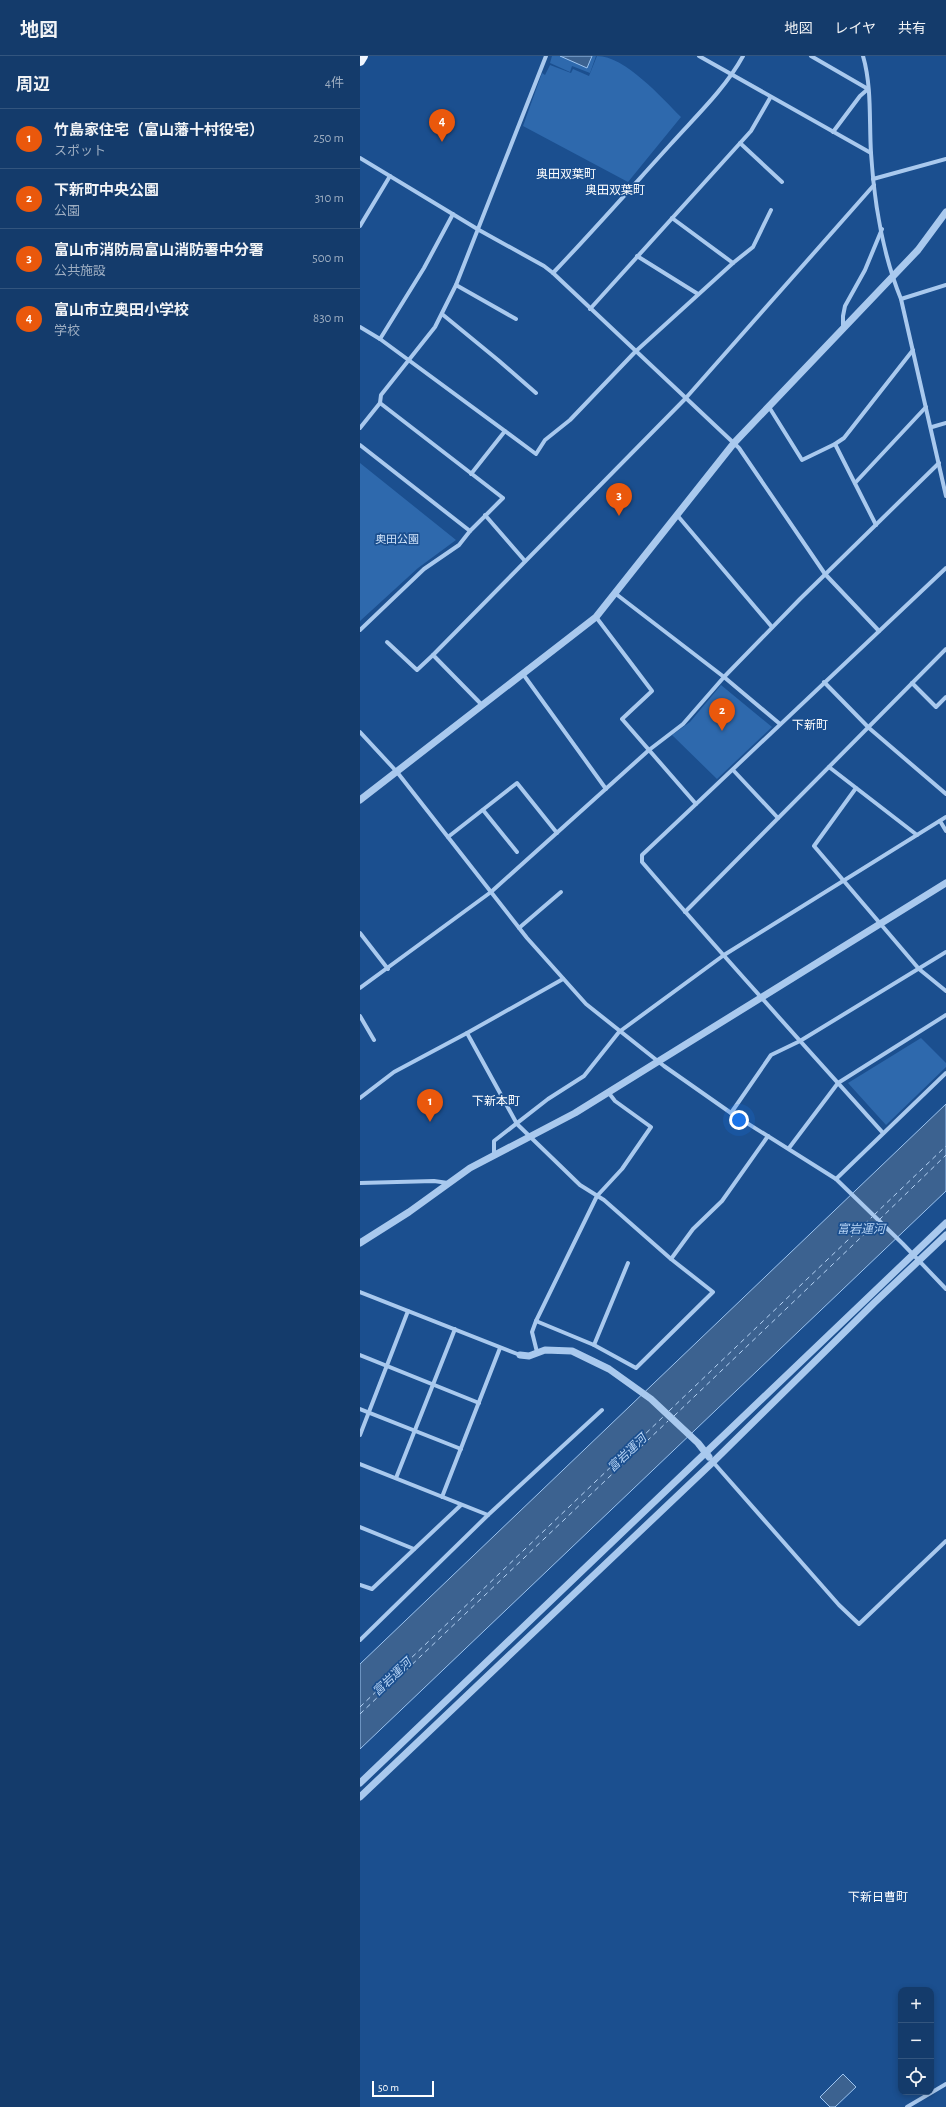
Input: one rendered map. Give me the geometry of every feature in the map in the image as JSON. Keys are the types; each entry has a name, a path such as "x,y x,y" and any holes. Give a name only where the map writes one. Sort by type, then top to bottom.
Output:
{"street":[{"path":"360,428 380,403 381,395 435,327 442,314 479,230 546,56"},
{"path":"699,56 770,98 871,153"},
{"path":"553,273 606,217 733,75 743,56"},
{"path":"811,56 868,89"},
{"path":"862,56 868,89 873,179 882,229 892,276 901,299 932,427 946,496"},
{"path":"833,132 860,96 868,89"},
{"path":"590,309 751,131 770,98"},
{"path":"740,143 782,182"},
{"path":"360,158 479,230 544,266 553,273 685,399 734,443 825,574 879,631"},
{"path":"873,179 946,159"},
{"path":"360,226 390,176"},
{"path":"387,642 417,670 433,655 685,399 874,185"},
{"path":"360,327 380,339 536,454 545,440 570,420 635,352 733,262 753,247 771,210"},
{"path":"360,800 596,617 616,594 734,443 918,250 946,212"},
{"path":"380,339 424,268 453,214"},
{"path":"672,218 733,262"},
{"path":"843,328 845,306 862,276 882,229"},
{"path":"637,256 698,294"},
{"path":"456,285 516,319"},
{"path":"901,299 946,285"},
{"path":"442,314 536,393"},
{"path":"769,407 802,460 844,438 913,350"},
{"path":"360,630 424,569 459,545 470,531 503,498 380,403"},
{"path":"855,483 926,407"},
{"path":"932,427 946,423"},
{"path":"471,474 505,431"},
{"path":"835,444 876,525"},
{"path":"360,445 470,531"},
{"path":"360,988 388,969 491,892 648,750 683,724 724,677 772,627 939,464"},
{"path":"677,514 772,627"},
{"path":"486,515 525,561"},
{"path":"883,1134 760,998 685,912 642,862 642,855 946,568"},
{"path":"616,594 724,677 780,724"},
{"path":"596,617 652,691 622,719 696,804"},
{"path":"685,912 946,649"},
{"path":"433,655 482,705"},
{"path":"523,674 606,789"},
{"path":"824,682 868,728 946,794"},
{"path":"912,683 936,707 946,697"},
{"path":"360,732 397,772 519,928 586,1004 619,1032 731,1113 789,1148 836,1179 903,1244 946,1289"},
{"path":"829,767 917,834"},
{"path":"733,770 778,818"},
{"path":"448,837 517,782 557,833"},
{"path":"856,788 814,846 842,882 919,969 946,991"},
{"path":"483,810 517,852"},
{"path":"494,1154 494,1141 548,1099 584,1076 619,1032 724,955 946,817"},
{"path":"940,821 946,831"},
{"path":"360,1243 409,1212 448,1183 494,1154 575,1113 946,883"},
{"path":"519,928 561,892"},
{"path":"360,933 388,969"},
{"path":"731,1113 771,1055 800,1041 946,952"},
{"path":"360,1098 394,1072 563,979"},
{"path":"789,1148 838,1083 946,1015"},
{"path":"360,1016 374,1040"},
{"path":"467,1033 517,1124 528,1136 580,1185 597,1196 671,1259 713,1292 636,1368 594,1345 536,1321"},
{"path":"836,1179 946,1073"},
{"path":"537,1352 532,1332 536,1321 597,1196 622,1169 651,1127 615,1101 608,1092"},
{"path":"671,1259 693,1229 722,1201 768,1136"},
{"path":"360,1183 434,1181 448,1183"},
{"path":"360,1783 946,1223"},
{"path":"360,1797 713,1462 946,1236"},
{"path":"594,1345 628,1263"},
{"path":"360,1293 520,1355 529,1356 545,1350 572,1351 624,1379 650,1399 698,1442 713,1462 839,1605 859,1624 946,1541"},
{"path":"360,1435 408,1311"},
{"path":"396,1478 455,1329"},
{"path":"442,1497 500,1348"},
{"path":"360,1355 479,1403"},
{"path":"360,1409 461,1449"},
{"path":"361,1638 488,1515 602,1410"},
{"path":"360,1464 488,1515"},
{"path":"360,1584 372,1589 461,1505"},
{"path":"360,1527 414,1549"},
{"path":"907,2107 946,2084"}],"green space":[{"path":"552,56 596,56 590,73 572,66 570,72 550,63"},
{"path":"597,56 608,58 631,70 653,89 681,117 628,182 523,126 542,73 545,75 550,65 571,73 573,69 589,76"},
{"name":"奥田公園","path":"360,463 456,540 418,568 360,621"},
{"path":"721,685 772,727 717,779 672,735 690,722"},
{"path":"921,1038 946,1063 946,1067 886,1125 848,1083"}],"water":[{"path":"560,56 592,56 587,68"},
{"name":"富岩運河","path":"946,1104 946,1191 360,1749 360,1664"},
{"path":"843,2074 856,2087 835,2107 830,2107 820,2097"}],"ferry route":[{"path":"874,1215 946,1146"},
{"path":"879,1220 946,1155"},
{"path":"669,1411 872,1217"},
{"path":"674,1416 877,1222"},
{"path":"360,1707 664,1416"},
{"path":"360,1714 668,1421"}],"place":[{"name":"富山市立奥田小学校","path":"442,142"},
{"name":"富山市消防局富山消防署中分署","path":"619,516"},
{"name":"下新町中央公園","path":"722,731"},
{"name":"竹島家住宅（富山藩十村役宅）","path":"430,1122"}],"district":[{"name":"奥田双葉町","path":"566,174"},
{"name":"奥田双葉町","path":"615,190"},
{"name":"下新町","path":"810,725"},
{"name":"下新本町","path":"496,1101"},
{"name":"下新日曹町","path":"878,1897"}]}
